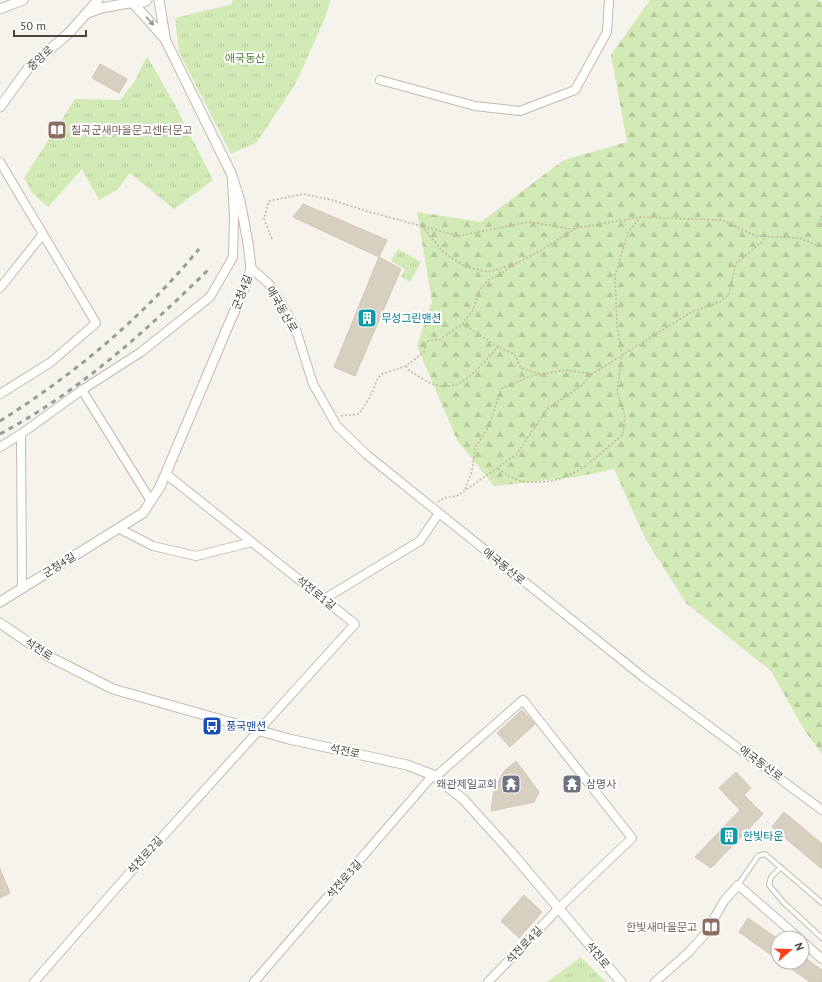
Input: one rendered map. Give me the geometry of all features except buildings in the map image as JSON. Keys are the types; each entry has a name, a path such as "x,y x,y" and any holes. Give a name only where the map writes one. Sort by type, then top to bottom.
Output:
{"street":[{"path":"0,9 23,0"},
{"path":"87,13 129,2 147,0"},
{"name":"군청4길","path":"0,602 143,513 166,474 245,286 251,268 240,201 231,173 165,39 159,0"},
{"path":"380,80 475,106 520,111 575,90 607,32 609,0"},
{"name":"중앙로","path":"0,107 29,67 69,33 97,1"},
{"name":"군청4길","path":"129,2 165,39"},
{"path":"0,162 96,323 51,362 0,394"},
{"path":"0,447 22,434 82,390 141,352 210,297 233,258 234,217 231,173"},
{"path":"0,288 43,234"},
{"name":"애국동산로","path":"251,268 269,284 296,330 313,384 337,426 367,455 643,677 822,810"},
{"path":"82,390 151,501"},
{"path":"22,434 22,588"},
{"name":"석전로1길","path":"166,474 355,624 259,730"},
{"path":"324,599 420,541 436,510"},
{"path":"118,528 153,546 196,556 252,542"},
{"name":"석전로","path":"0,623 48,656 113,689 289,739 408,765 434,776 463,799 559,908 621,982"},
{"name":"석전로3길","path":"254,982 434,776 523,700 632,838 559,908"},
{"name":"석전로2길","path":"34,982 259,730"},
{"path":"655,982 689,952 704,934 724,901 738,885 790,930"},
{"name":"석전로4길","path":"488,982 559,908"},
{"path":"810,948 822,959"}],"lane":[{"path":"738,885 758,856 766,854 822,903"},
{"path":"781,867 771,877 769,885 783,902 822,938"}],"path":[{"path":"272,239 264,219 269,201 303,194 332,200 458,236 529,222 571,228 641,217 722,220 756,236 799,238 822,247"},
{"path":"822,216 820,218 822,226"},
{"path":"498,469 520,481 546,482 561,478 578,471 597,458 623,435 625,416 617,391 622,355 617,326 615,276 628,232 641,217"},
{"path":"422,226 444,253 466,266 488,272 515,264"},
{"path":"331,416 359,414 370,398 378,378 382,374 406,366 424,352 426,343 430,340 439,340 462,324 473,310 480,289 488,280 540,251 578,227"},
{"path":"436,510 439,500 457,496 465,489 498,469 516,454 547,409 581,386 592,374 693,311 720,302 729,294 736,263 761,243 766,236"},
{"path":"462,324 498,347 514,354 521,368 542,374"},
{"path":"406,366 409,370 436,386 448,385 464,381 473,374 498,347"},
{"path":"465,489 472,471 476,448 489,426 501,389 526,377 566,370 592,374"}],"green space":[{"name":"애국동산","path":"233,0 331,0 324,20 296,83 257,142 231,154 179,52 175,18 232,4"},
{"path":"650,0 817,0 822,2 822,754 805,731 771,671 686,603 645,538 614,469 576,477 494,486 457,440 417,346 432,301 417,212 481,222 564,160 627,142 611,55"},
{"path":"147,56 175,105 213,180 174,209 130,173 117,190 99,200 82,169 48,207 33,194 24,178 75,99 120,100 135,81"},
{"path":"398,249 421,262 410,282 401,277 405,269 391,261"},
{"path":"581,957 606,982 547,982"}],"railway":[{"path":"0,421 55,384 107,343 155,298 199,249"},
{"path":"0,434 58,399 85,379 137,337 211,267"}],"place":[{"name":"칠곡군새마을문고센터문고","path":"57,130"},
{"name":"무성그린맨션","path":"367,318"},
{"name":"풍국맨션","path":"212,726"},
{"name":"왜관제일교회","path":"511,784"},
{"name":"삼명사","path":"572,784"},
{"name":"한빛타운","path":"729,836"},
{"name":"한빛새마을문고","path":"711,927"}]}
